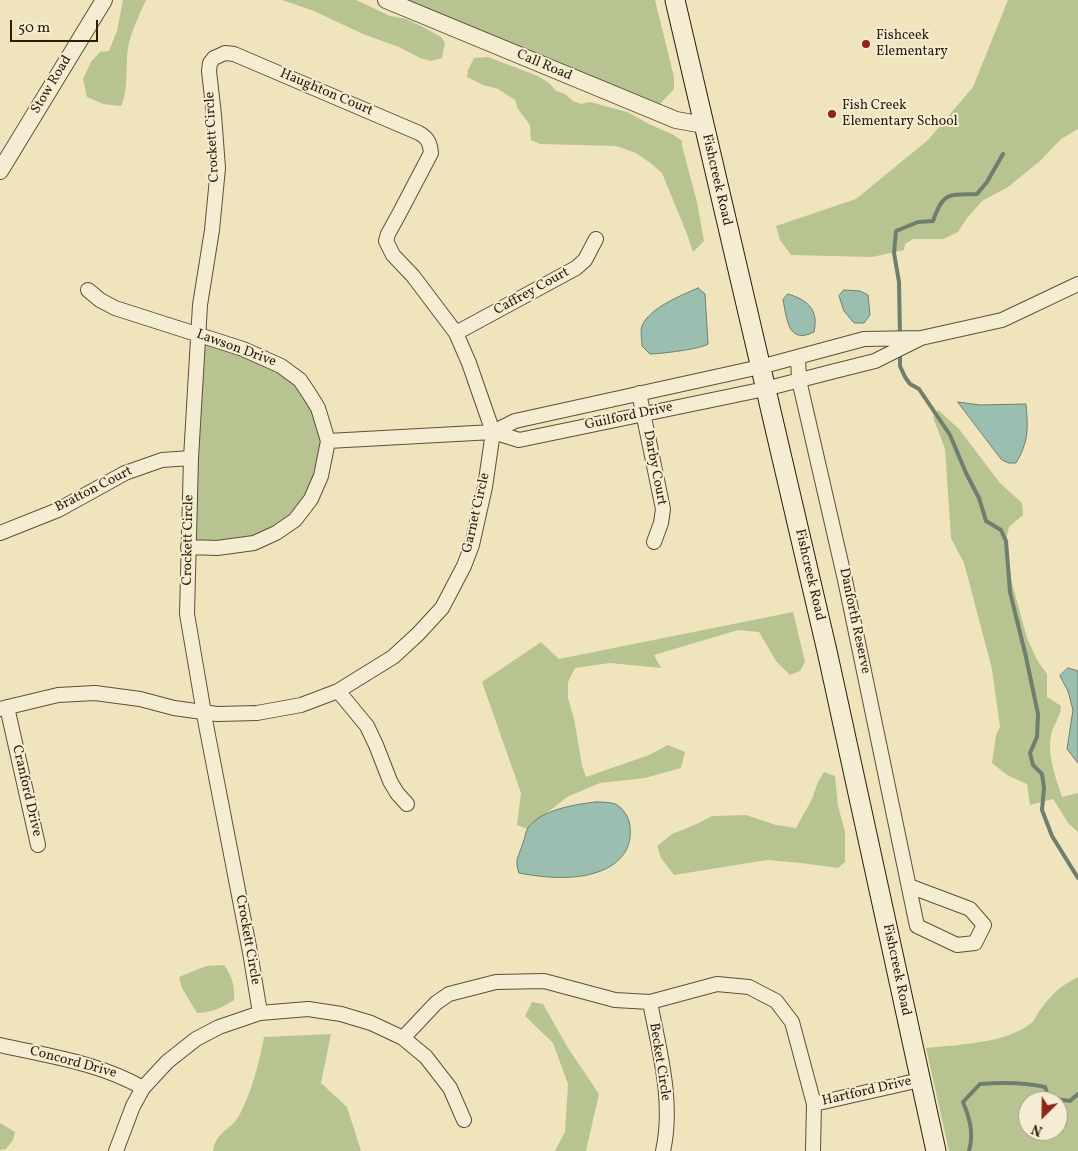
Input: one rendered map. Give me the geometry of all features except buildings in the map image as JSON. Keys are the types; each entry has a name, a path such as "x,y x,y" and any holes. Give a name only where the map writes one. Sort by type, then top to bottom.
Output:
{"main road":[{"name":"Fishcreek Road","path":"675,0 825,643 936,1151"}],"street":[{"name":"Stow Road","path":"0,171 104,0"},
{"name":"Call Road","path":"386,0 676,120 704,125"},
{"name":"Haughton Court","path":"210,63 219,55 225,53 234,54 419,132 426,137 430,144 431,152 388,234"},
{"name":"Crockett Circle","path":"210,63 209,77 218,168 212,230 200,305 191,458 187,614 260,1013"},
{"name":"Garnet Circle","path":"3,708 58,695 95,692 140,699 174,708 217,714 260,713 301,705 338,691 392,657 418,634 442,608 452,593 464,566 476,530 485,487 493,432 469,363 456,333 412,276 393,255 386,241 388,234"},
{"name":"Caffrey Court","path":"456,333 576,268 585,260 596,239"},
{"name":"Guilford Drive","path":"493,432 515,421 760,367 864,339 892,345 1002,320 1078,284"},
{"name":"Lawson Drive","path":"88,290 100,300 115,308 262,356 281,366 300,380 318,408 328,441 321,476 311,499 295,520 276,533 254,543 217,548 188,546"},
{"name":"Guilford Drive","path":"328,441 493,432 519,440 765,389 875,361 892,345"},
{"name":"Danforth Reserve","path":"798,357 799,380 845,580 917,926 956,945 975,943 984,925 970,909 909,886"},
{"name":"Darby Court","path":"639,393 663,509 661,523 654,542"},
{"name":"Bratton Court","path":"0,533 58,510 125,473 162,460 191,458"},
{"path":"338,691 367,728 390,781 397,793 407,804"},
{"name":"Cranford Drive","path":"3,708 38,845"},
{"path":"402,1038 436,1003 449,994 496,982 544,981 616,1000 650,1002 717,984 749,987 776,1001 792,1022 814,1104 813,1151"},
{"name":"Becket Circle","path":"650,1002 665,1084 667,1122 663,1151"},
{"path":"116,1151 129,1115 143,1088 167,1062 196,1039 219,1027 260,1013 308,1009 341,1014 371,1023 402,1038 426,1057 450,1088 464,1120"},
{"name":"Concord Drive","path":"0,1045 85,1064 120,1075 143,1088"},
{"name":"Hartford Drive","path":"814,1104 920,1080"}],"green space":[{"path":"123,0 146,0 129,42 125,93 121,106 103,104 87,97 83,79 91,62 100,52 109,51 117,31"},
{"path":"282,0 356,0 390,16 406,19 441,37 445,43 442,58 431,61 420,58 399,47 363,34 314,11"},
{"path":"400,0 655,0 674,77 674,89 660,104 642,103"},
{"path":"1008,0 1078,0 1078,129 1061,139 1040,161 1008,187 982,201 958,232 943,239 913,239 905,244 904,250 872,257 791,255 780,240 776,226 856,199 928,140 973,87"},
{"path":"488,57 538,76 550,84 556,91 565,94 573,101 581,104 590,102 627,112 674,135 682,141 697,202 704,241 693,252 662,173 636,153 616,146 540,144 531,140 530,125 518,109 515,100 498,89 483,85 467,77 474,58"},
{"path":"198,335 300,380 328,441 311,499 276,533 188,547"},
{"path":"938,410 959,429 1000,483 1022,503 1023,515 1009,527 1006,541 1012,583 1027,638 1037,660 1047,674 1047,697 1061,706 1060,714 1051,735 1051,758 1062,797 1078,793 1078,832 1069,824 1053,799 1030,805 1027,784 1007,775 992,763 996,735 1000,727 992,669 964,563 951,538 945,449 933,417"},
{"path":"793,612 805,662 800,671 790,675 776,661 759,632 738,630 654,655 661,668 610,663 575,668 568,682 568,698 586,777 649,755 668,745 685,752 681,768 645,778 600,783 567,797 527,829 517,825 521,793 482,682 541,642 559,659"},
{"path":"824,772 835,776 838,806 845,832 845,862 838,868 767,860 674,875 661,858 657,846 672,834 712,816 746,815 776,825 796,828"},
{"path":"224,965 232,981 234,1000 217,1009 197,1013 182,988 179,977 206,966"},
{"path":"1078,977 1078,1151 949,1151 926,1048 980,1042 1020,1030 1032,1023 1049,998 1062,986"},
{"path":"532,1002 543,1004 568,1048 599,1094 586,1151 555,1151 565,1132 568,1084 553,1043 525,1016"},
{"path":"331,1034 321,1083 347,1107 361,1151 213,1151 217,1139 233,1124 240,1114 255,1077 264,1037"},
{"path":"0,1123 15,1132 13,1140 6,1149 0,1150"}],"shaded area":[{"path":"698,288 705,294 708,344 689,349 650,354 642,346 641,328 646,319 651,313 667,303"},
{"path":"844,290 860,291 868,295 870,315 864,323 854,323 844,311 839,296"},
{"path":"788,294 801,299 810,307 815,318 814,332 799,335 790,328 783,300"},
{"path":"958,402 980,405 1026,404 1027,434 1016,463 1002,460"},
{"path":"1068,668 1078,671 1078,763 1067,749 1073,710 1068,691 1060,676"},
{"path":"596,802 618,805 624,811 629,821 629,844 617,862 603,870 583,876 551,877 519,873 518,858 527,830 534,822 559,809"}],"waterway":[{"path":"900,336 899,282 894,253 896,231 918,222 933,221 940,204 948,197 960,194 977,194 987,182 1003,154"},
{"path":"900,353 900,366 905,377 910,384 919,389 950,435 979,498 986,521 1001,530 1006,541 1010,592 1038,714 1037,737 1030,753 1033,765 1042,774 1044,788 1042,810 1052,836 1078,878"},
{"path":"969,1151 970,1127 968,1114 963,1102 980,1084 1013,1083 1037,1085 1045,1087 1049,1098 1070,1101 1078,1094"}],"place":[{"name":"Fishceek Elementary","path":"866,44"},
{"name":"Fish Creek Elementary School","path":"832,114"}]}
